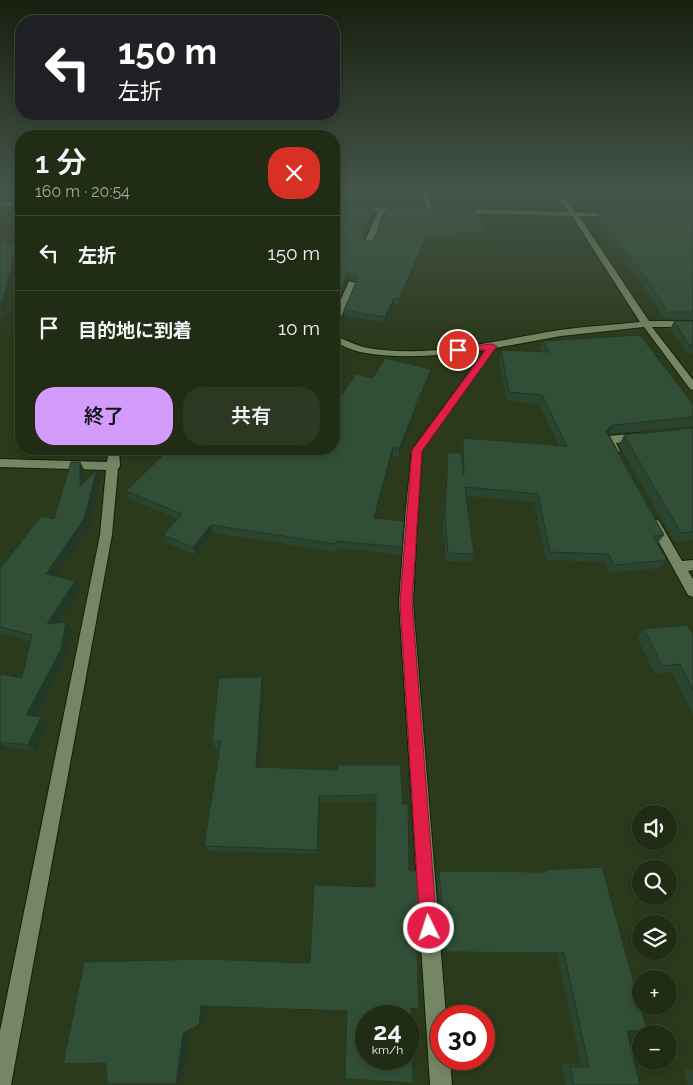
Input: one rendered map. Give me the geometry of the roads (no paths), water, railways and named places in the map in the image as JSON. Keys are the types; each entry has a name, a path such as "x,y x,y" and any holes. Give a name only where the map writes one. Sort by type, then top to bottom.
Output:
{"street":[{"path":"591,241 646,324 693,387"},
{"path":"340,310 352,283"},
{"path":"340,341 360,349 396,353 492,346 561,333 646,324 693,324"},
{"path":"441,1085 406,602 412,508 417,450 492,346"},
{"path":"623,465 609,440 646,436"},
{"path":"0,1085 106,535 114,455"},
{"path":"0,463 114,466"},
{"path":"651,516 693,591"},
{"path":"678,566 693,565"}]}
